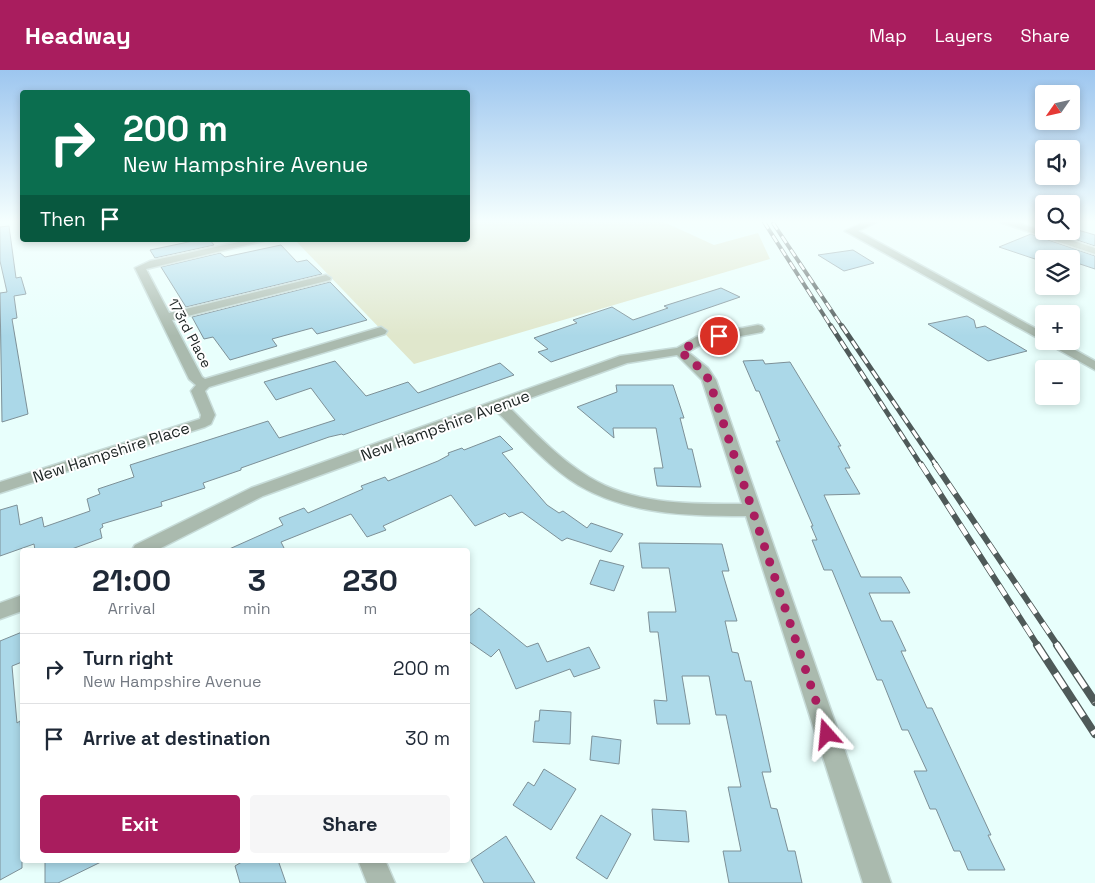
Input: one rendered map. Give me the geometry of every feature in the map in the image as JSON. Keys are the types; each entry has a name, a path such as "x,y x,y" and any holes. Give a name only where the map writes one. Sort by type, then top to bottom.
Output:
{"street":[{"name":"173rd Place","path":"173,260 141,267 140,271 196,379 204,384"},
{"path":"904,260 1035,333"},
{"path":"164,318 326,278"},
{"name":"New Hampshire Avenue","path":"145,548 258,492 625,359 680,351 700,340 758,329"},
{"path":"204,384 381,331"},
{"path":"1066,350 1095,366"},
{"path":"680,351 703,371 709,380 877,883"},
{"name":"New Hampshire Place","path":"0,488 206,421 208,415 198,391 204,384"},
{"path":"498,405 560,463 602,491 625,500 673,508 754,510"},
{"path":"0,611 20,604"},
{"path":"372,863 381,883"}],"green space":[{"path":"314,260 767,260 414,364"}],"building":[{"path":"14,260 16,278 21,277 26,294 14,296 17,318 12,319 28,414 2,422 0,293 7,292 0,261"},
{"path":"191,260 295,260 297,262 307,260 322,274 186,307 161,267"},
{"path":"826,260 869,260 874,263 844,271"},
{"path":"1080,260 1095,260 1095,269 1080,264"},
{"path":"330,282 367,320 317,334 312,328 272,339 277,346 230,360 213,337 204,339 192,317"},
{"path":"721,288 740,297 551,362 538,352 548,349 534,338 577,323 573,320 612,307 633,320 668,308 664,306"},
{"path":"967,316 974,320 976,328 985,326 1027,351 988,361 928,324"},
{"path":"763,360 765,364 790,362 841,446 838,446 850,468 845,468 860,494 824,495 861,577 901,577 910,593 869,593 881,621 892,621 906,651 901,651 927,708 932,708 991,835 988,835 1005,870 968,870 960,851 954,851 936,809 930,809 914,771 927,771 908,730 902,730 882,680 877,680 832,570 824,570 812,540 817,540 811,526 813,526 776,441 780,441 759,391 756,391 743,361"},
{"path":"335,361 366,396 408,382 418,393 500,363 514,375 343,435 329,437 241,468 241,470 203,483 205,488 161,502 162,506 102,524 103,527 100,529 102,538 74,548 35,548 34,544 0,556 0,510 17,505 20,525 42,517 44,527 90,511 87,499 100,494 98,489 134,477 130,465 268,421 279,438 335,420 311,388 276,400 264,382"},
{"path":"616,385 673,385 684,418 680,418 688,449 692,449 701,487 657,486 654,468 663,468 656,428 613,428 614,438 577,407 617,392"},
{"path":"500,436 513,449 502,453 547,505 559,513 563,511 587,528 591,523 623,534 611,552 567,538 562,541 522,512 509,517 505,513 475,526 451,495 383,526 386,530 367,537 351,514 281,542 284,548 231,548 283,525 279,518 304,508 308,513 363,489 361,486 385,477 388,481 438,461 449,455 448,453 462,448 464,450"},
{"path":"639,543 722,544 729,571 722,571 737,621 725,621 732,652 738,653 745,681 751,681 771,772 762,772 771,808 777,809 788,851 795,851 802,883 729,883 723,851 741,851 728,787 741,787 726,715 716,715 709,676 682,676 690,724 657,724 654,700 667,701 658,632 650,632 648,612 676,612 669,568 642,568"},
{"path":"600,560 624,566 614,591 590,584"},
{"path":"479,608 527,647 538,643 547,662 589,647 600,668 574,677 570,669 516,689 499,649 491,657 470,642 470,615"},
{"path":"20,633 20,663 12,666 17,723 20,721 20,863 22,863 22,868 0,880 0,641"},
{"path":"540,710 571,712 570,744 533,742 535,721 539,721"},
{"path":"592,736 621,740 619,764 590,760"},
{"path":"544,769 576,789 551,830 513,805 528,782 534,786"},
{"path":"652,809 686,811 689,842 654,840"},
{"path":"601,815 631,834 607,879 576,858"},
{"path":"506,836 535,883 484,883 471,860"},
{"path":"45,863 99,863 58,883 45,883"},
{"path":"240,863 279,863 286,883 240,883 235,866"}],"railway":[{"path":"788,260 832,328"},
{"path":"798,260 843,328"},
{"path":"831,326 921,465"},
{"path":"842,326 936,465"},
{"path":"921,464 1038,646"},
{"path":"935,464 1058,646"},
{"path":"1037,645 1095,734"},
{"path":"1057,645 1095,702"}],"route":[{"path":"719,336 700,340 680,351 703,371 709,380 754,510 827,734"}]}
